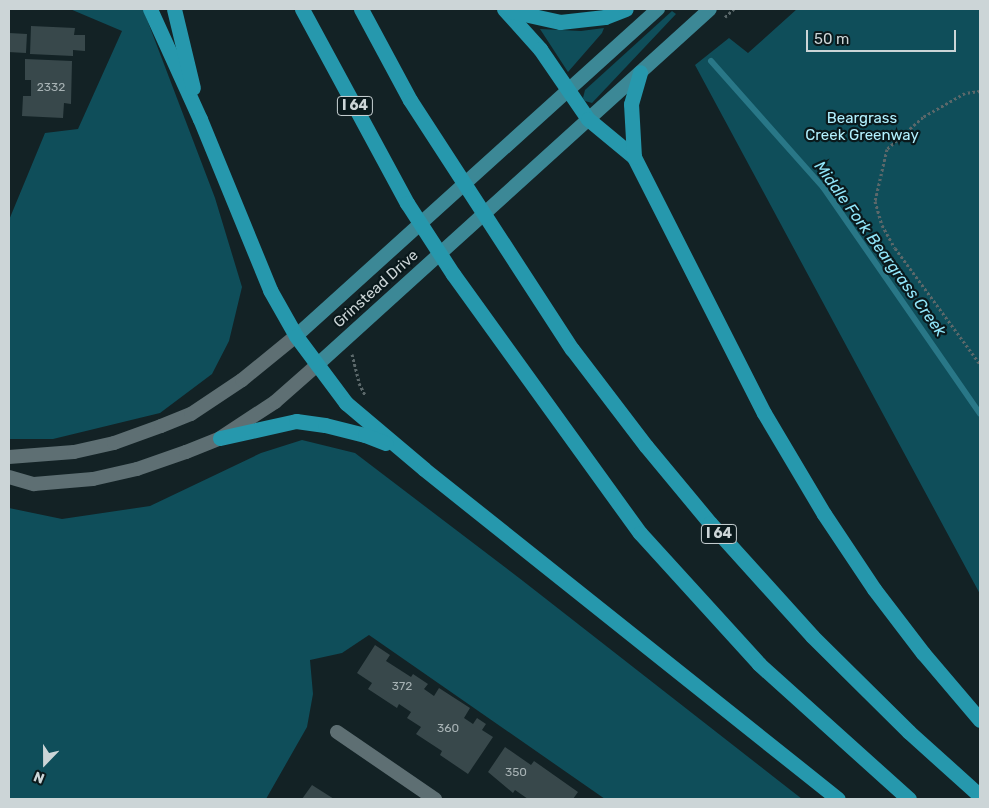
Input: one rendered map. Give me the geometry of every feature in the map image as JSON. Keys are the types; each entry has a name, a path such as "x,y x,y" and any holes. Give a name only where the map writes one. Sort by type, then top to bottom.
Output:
{"highway":[{"path":"150,9 200,119 263,275 296,336 346,403 400,449 838,799"},
{"path":"174,9 200,119"},
{"name":"I 64","path":"302,9 407,203 453,274 640,533 759,664 909,799"},
{"name":"I 64","path":"361,9 410,100 572,349 646,446 710,523 812,636 909,732 980,796"},
{"path":"504,9 560,22 605,18 626,9"},
{"path":"504,9 540,49 588,119 634,157 764,413 824,514 874,589 923,653 980,720"},
{"path":"634,157 631,104 640,72"},
{"path":"220,438 296,421 325,425 365,435 400,449"}],"main road":[{"name":"Grinstead Drive","path":"296,336 658,9"},
{"name":"Grinstead Drive","path":"317,365 710,9"}],"street":[{"name":"Grinstead Drive","path":"9,457 74,452 114,443 191,414 242,380 296,336"},
{"name":"Grinstead Drive","path":"9,477 34,484 93,479 137,469 220,438 275,402 317,365"},
{"path":"337,732 435,799"}],"path":[{"path":"720,21 734,9"},
{"path":"980,91 965,94 923,117 887,149 875,201 882,225 895,248 980,364"}],"green space":[{"path":"70,9 143,9 215,198 242,287 229,341 212,374 160,413 53,439 9,439 9,220 45,133 78,129 122,31"},
{"name":"Beargrass Creek Greenway","path":"797,9 980,9 980,594 695,65 729,38 748,53"},
{"path":"672,11 676,14 592,103 585,101 583,98 585,90"},
{"path":"604,28 602,33 568,72 540,29 581,31"},
{"path":"302,440 355,453 523,581 802,799 605,799 369,635 342,653 310,660 313,694 307,727 266,799 9,799 9,508 62,519 150,506 261,453"}],"building":[{"path":"31,26 75,28 74,35 85,35 85,51 73,50 73,56 30,54"},
{"path":"9,33 27,34 26,53 9,52"},
{"path":"25,59 72,61 71,104 64,103 63,118 22,116 23,96 31,96 31,80 25,80"},
{"path":"375,645 390,655 386,661 411,677 413,674 428,684 424,689 434,696 439,688 470,708 464,718 473,724 477,718 486,724 482,730 493,737 468,774 440,755 442,751 416,734 421,727 407,718 411,712 399,704 397,708 368,689 372,683 357,673"},
{"path":"505,747 531,765 534,761 578,792 573,799 528,799 515,790 513,793 488,772"},
{"path":"312,785 334,799 302,799"}],"waterway":[{"name":"Middle Fork Beargrass Creek","path":"711,61 823,187 980,414"}]}
